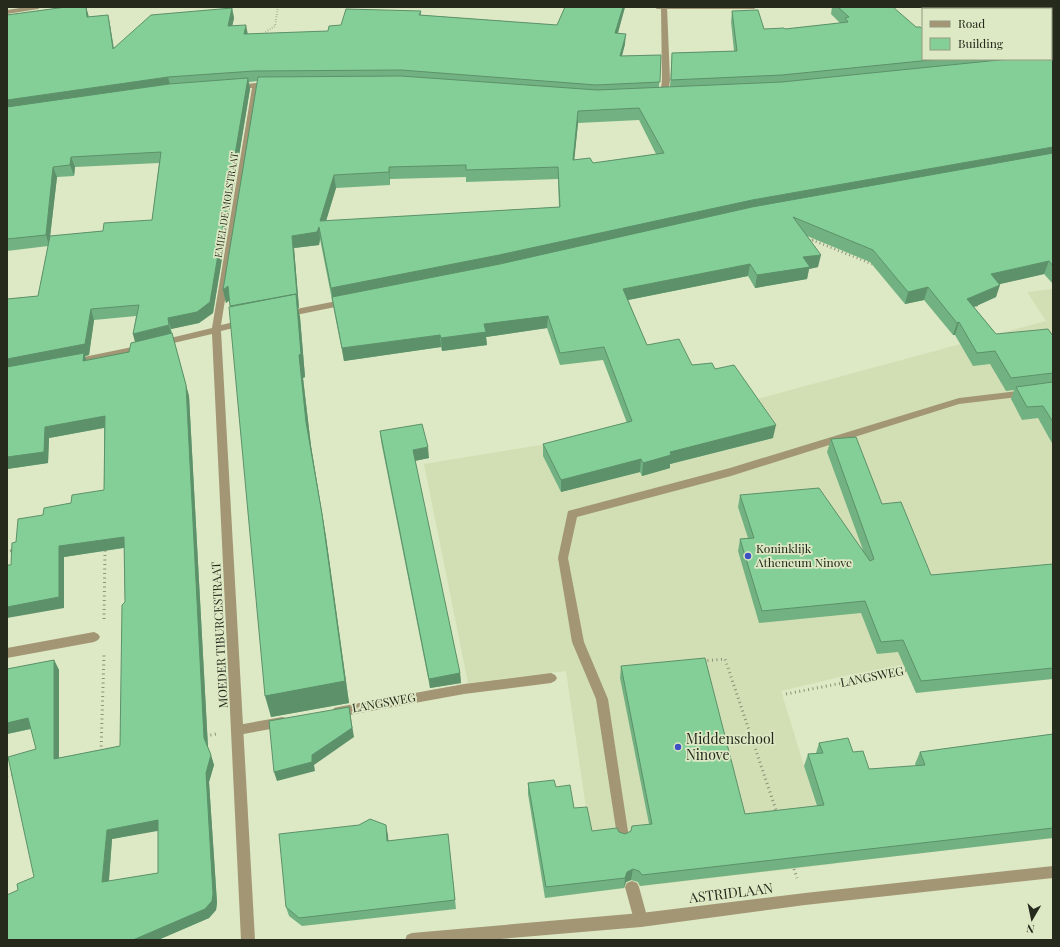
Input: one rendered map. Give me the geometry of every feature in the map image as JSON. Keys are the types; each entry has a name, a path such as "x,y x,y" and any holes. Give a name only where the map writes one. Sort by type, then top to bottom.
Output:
{"street":[{"path":"7,12 38,7"},
{"path":"657,7 754,7"},
{"path":"664,7 665,62 661,96 672,95"},
{"path":"225,88 256,85 279,85"},
{"name":"EMIEL DE MOLSTRAAT","path":"216,329 256,85"},
{"path":"277,316 354,301"},
{"path":"68,363 114,355 254,321"},
{"name":"MOEDER TIBURCESTRAAT","path":"216,329 248,940"},
{"path":"623,838 602,699 578,642 563,558 572,514 731,472 959,401 1053,390"},
{"path":"7,653 94,637"},
{"name":"LANGSWEG","path":"330,713 464,689 551,678"},
{"path":"238,730 292,720"},
{"name":"ASTRIDLAAN","path":"412,940 641,920 797,900 1053,872"},
{"path":"632,887 641,920"}],"path":[{"path":"263,40 264,33 275,26 278,7"},
{"path":"800,236 873,264"},
{"path":"966,301 980,307"},
{"path":"7,551 22,548"},
{"path":"702,661 725,658 777,814"},
{"name":"LANGSWEG","path":"786,694 915,669"},
{"path":"200,737 238,730"},
{"path":"7,776 22,773"}],"shaded area":[{"name":"Koninklijk Atheneum Ninove","path":"1053,289 1053,649 947,659 848,675 781,691 834,864 600,891 591,842 566,671 468,683 424,464 541,445 761,398 1046,321 1027,292"}],"building":[{"path":"66,7 86,7 87,17 108,15 113,49 151,15 232,8 228,26 246,25 244,34 328,31 329,26 341,25 346,9 421,11 419,15 557,25 565,7 623,7 615,33 626,34 620,56 661,55 660,82 596,85 401,70 254,71 168,77 7,100 7,15"},
{"path":"838,7 893,7 916,27 922,28 922,60 931,60 782,75 671,80 672,53 737,51 732,11 758,10 764,29 785,29 848,22 845,18 849,17"},
{"path":"1052,36 1053,37 1052,48"},
{"path":"1053,55 1053,147 752,200 499,255 331,288 319,227 317,232 292,236 297,295 230,306 228,286 223,290 258,77 401,76 597,90 782,82 999,60 1052,60","holes":["639,108 664,153 593,163 590,158 573,160 578,111","466,165 466,170 558,167 560,207 320,221 334,175 389,172 389,167"]},
{"path":"248,78 210,302 197,312 168,318 169,325 133,334 139,305 91,309 85,344 7,359 7,299 38,296 50,236 103,231 104,223 152,220 161,152 71,157 70,165 53,167 46,235 7,239 7,107 169,84"},
{"path":"1053,153 1053,266 1049,261 991,274 1000,285 967,299 996,334 1048,329 1053,336 1053,373 1011,378 995,351 977,353 959,322 957,323 928,287 908,292 873,250 793,217 821,255 803,257 810,267 757,275 750,264 623,289 647,345 679,339 692,365 712,363 715,369 734,365 776,425 670,452 671,455 643,463 641,459 561,480 543,444 632,421 604,347 560,353 548,316 484,324 486,332 441,338 440,335 342,348 332,297 500,264 752,207"},
{"path":"296,294 301,354 299,355 306,422 322,514 345,681 265,696 229,307"},
{"path":"172,333 186,385 204,738 211,755 206,773 213,894 212,901 205,909 133,940 7,940 7,895 18,890 17,884 34,877 8,757 36,749 28,718 7,723 7,669 54,660 54,759 120,746 122,605 125,602 124,537 59,546 59,597 7,607 7,565 11,565 12,543 16,542 18,519 43,515 44,508 71,503 72,495 104,490 105,416 45,427 44,452 7,457 7,367 84,353 83,361 129,352 131,343","holes":["158,820 158,873 102,882 107,830"]},
{"path":"1053,382 1053,422 1043,406 1027,407 1016,387"},
{"path":"422,424 428,447 413,450 460,673 429,679 380,431"},
{"path":"856,437 882,504 901,502 931,575 1053,564 1053,668 921,681 903,640 881,642 865,601 762,611 740,539 754,538 740,495 819,488 870,561 874,559 831,439"},
{"path":"705,658 745,814 824,805 808,754 823,753 819,743 848,738 853,752 863,751 869,769 925,765 920,752 1053,734 1053,828 642,875 639,871 633,869 627,872 625,878 546,887 528,783 554,780 556,787 570,785 574,808 587,807 592,831 617,828 619,832 625,834 631,831 632,826 652,824 621,666"},
{"path":"349,707 352,728 312,755 312,762 274,772 269,721"},
{"path":"370,819 386,825 387,841 448,834 455,900 299,918 286,907 279,834 359,825"}],"place":[{"name":"Koninklijk Atheneum Ninove","path":"748,556"},
{"name":"Middenschool Ninove","path":"678,747"}]}
